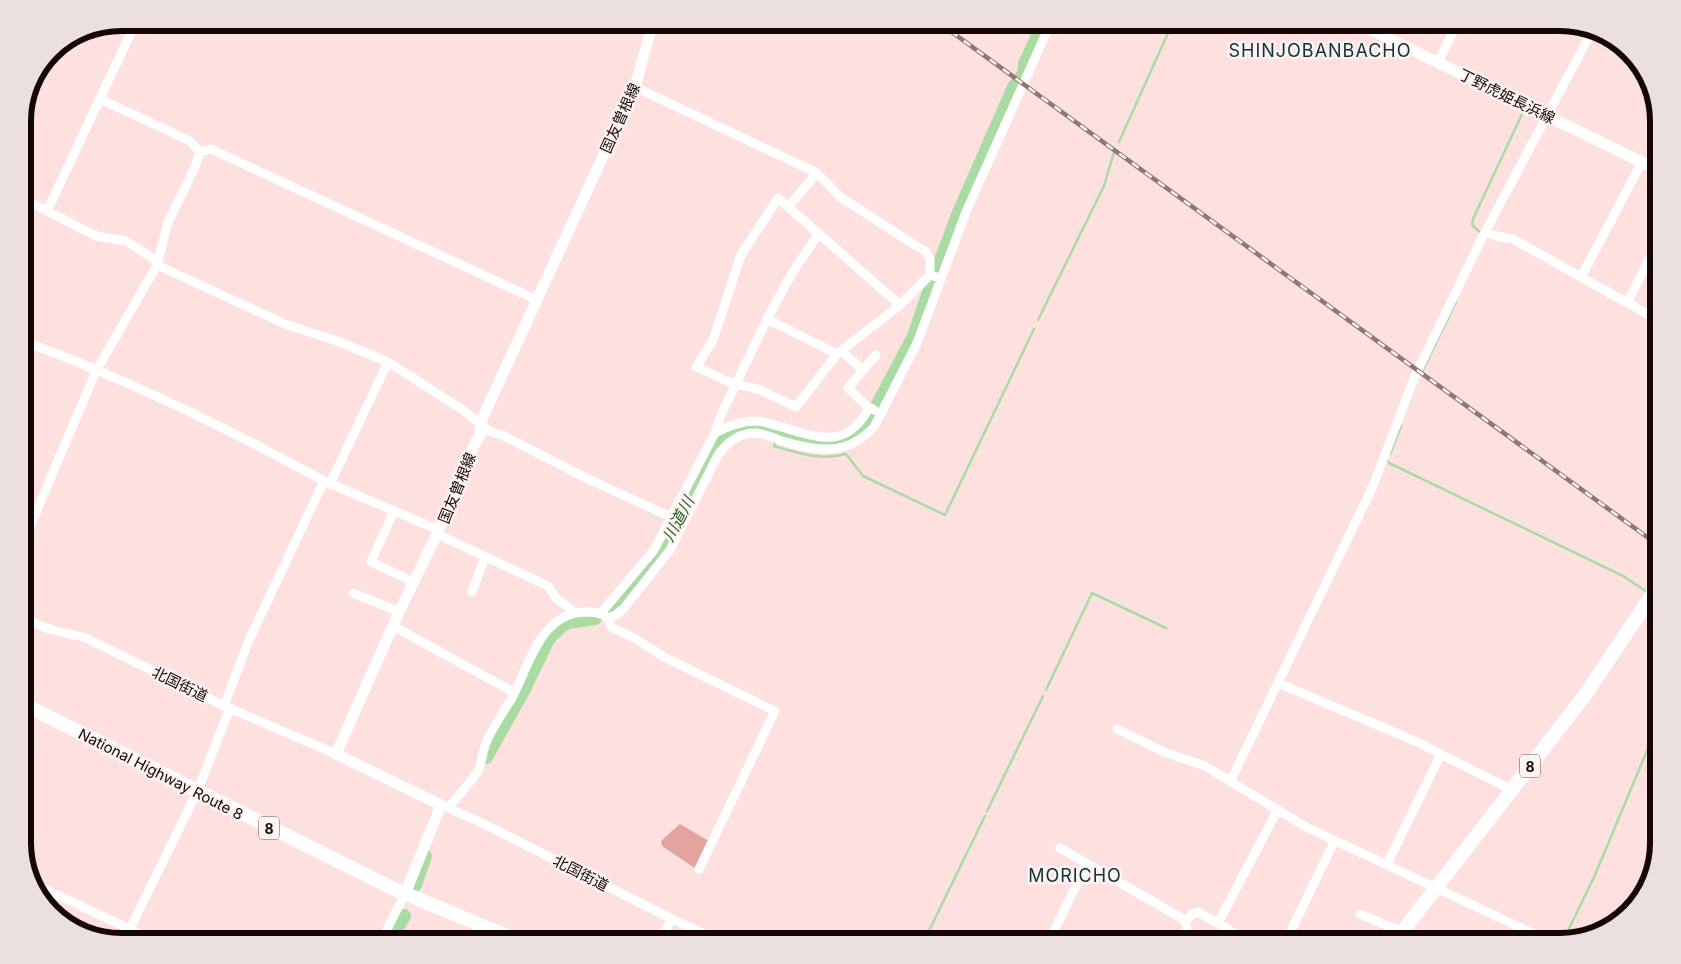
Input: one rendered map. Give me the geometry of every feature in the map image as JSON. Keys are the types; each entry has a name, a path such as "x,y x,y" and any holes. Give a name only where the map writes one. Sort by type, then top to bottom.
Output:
{"highway":[{"name":"8","path":"1401,933 1606,665 1650,598"},
{"name":"National Highway Route 8","path":"31,708 405,894 498,933"}],"main road":[{"name":"国友曽根線","path":"336,754 399,612 438,532 466,462 480,435 482,418 635,87 651,31"},
{"name":"丁野虎姫長浜線","path":"1374,31 1650,166"},
{"path":"336,754 445,807 405,894"}],"street":[{"path":"47,211 132,31"},
{"path":"445,807 477,771 485,745 514,694 543,635 557,621 575,613 605,616 616,615 624,608 666,556 718,455 727,444 737,437 757,433 818,450 839,448 854,443 867,434 875,411 917,343 966,212 1047,31"},
{"path":"1438,62 1454,31"},
{"path":"1230,782 1373,486 1415,376 1485,232 1589,36"},
{"path":"635,87 817,173 840,197 926,252 930,259 930,275 900,305 839,352 796,407 758,389 736,384 696,366 713,340 741,255 778,198 900,305"},
{"path":"100,99 190,141 200,152"},
{"path":"200,152 211,149 537,300"},
{"path":"31,524 96,371 158,263 168,222 195,167 200,152"},
{"path":"1581,277 1650,166"},
{"path":"789,206 817,173"},
{"path":"31,203 96,236 126,241 158,263 286,324 388,362 463,410 482,426 671,518"},
{"path":"1485,232 1496,236 1513,238 1650,316"},
{"path":"605,616 654,550 715,433 721,416 767,319 792,273 819,233"},
{"path":"1627,303 1650,258"},
{"path":"930,275 940,278"},
{"path":"767,319 839,352 863,370"},
{"path":"31,344 66,357 185,409 261,446 327,483 394,511 484,557 548,586 556,598 575,613"},
{"path":"875,411 848,388 876,355"},
{"path":"130,929 197,792 249,640 388,362"},
{"path":"715,433 741,422 758,421 816,438 834,437 842,435 855,427 875,411"},
{"path":"394,511 371,562 414,582"},
{"path":"472,592 484,557"},
{"path":"353,593 399,612"},
{"path":"605,616 611,627 634,638 666,658 775,711 699,869"},
{"name":"北国街道","path":"31,621 49,629 86,638 227,707 336,754"},
{"path":"393,626 514,694"},
{"path":"1278,683 1415,741 1512,790"},
{"path":"1117,728 1164,752 1204,766 1277,811 1335,840 1535,933"},
{"path":"1387,864 1441,754"},
{"name":"北国街道","path":"445,807 488,826 701,933"},
{"path":"1218,923 1277,811"},
{"path":"1290,933 1335,840"},
{"path":"1060,848 1150,898 1156,904 1183,919 1186,923 1187,933"},
{"path":"1053,933 1087,863"},
{"path":"44,889 136,933"},
{"path":"386,933 405,894"},
{"path":"1186,923 1192,914 1196,912 1234,933"},
{"path":"1360,914 1391,933"},
{"path":"665,933 671,919"}],"shaded area":[{"path":"680,824 709,841 696,869 662,846 661,841"}],"waterway":[{"path":"938,268 960,210 1014,87 1024,74 1025,64 1040,31"},
{"path":"1119,142 1169,31"},
{"path":"1481,233 1472,225 1473,219 1523,112"},
{"path":"1038,320 1104,186 1114,152"},
{"path":"611,611 660,553 716,447 734,432 752,428 771,430 809,441 829,443 849,437 869,421 914,336 932,283"},
{"path":"1421,374 1456,302"},
{"path":"775,443 774,446 810,455 828,457 846,454 863,476 945,515 1034,329"},
{"path":"1390,454 1401,426"},
{"path":"1388,461 1623,576 1647,592"},
{"path":"1046,690 1092,593 1166,628"},
{"name":"川道川","path":"486,757 524,689 548,639 568,622 595,618"},
{"path":"987,811 1043,696"},
{"path":"1567,932 1595,875 1650,743"},
{"path":"928,933 985,816"},
{"name":"川道川","path":"415,885 425,856"},
{"name":"川道川","path":"394,933 404,916"}],"railway":[{"path":"950,31 1650,539"}],"district":[{"name":"SHINJOBANBACHO","path":"1320,50"},
{"name":"MORICHO","path":"1075,875"}]}
